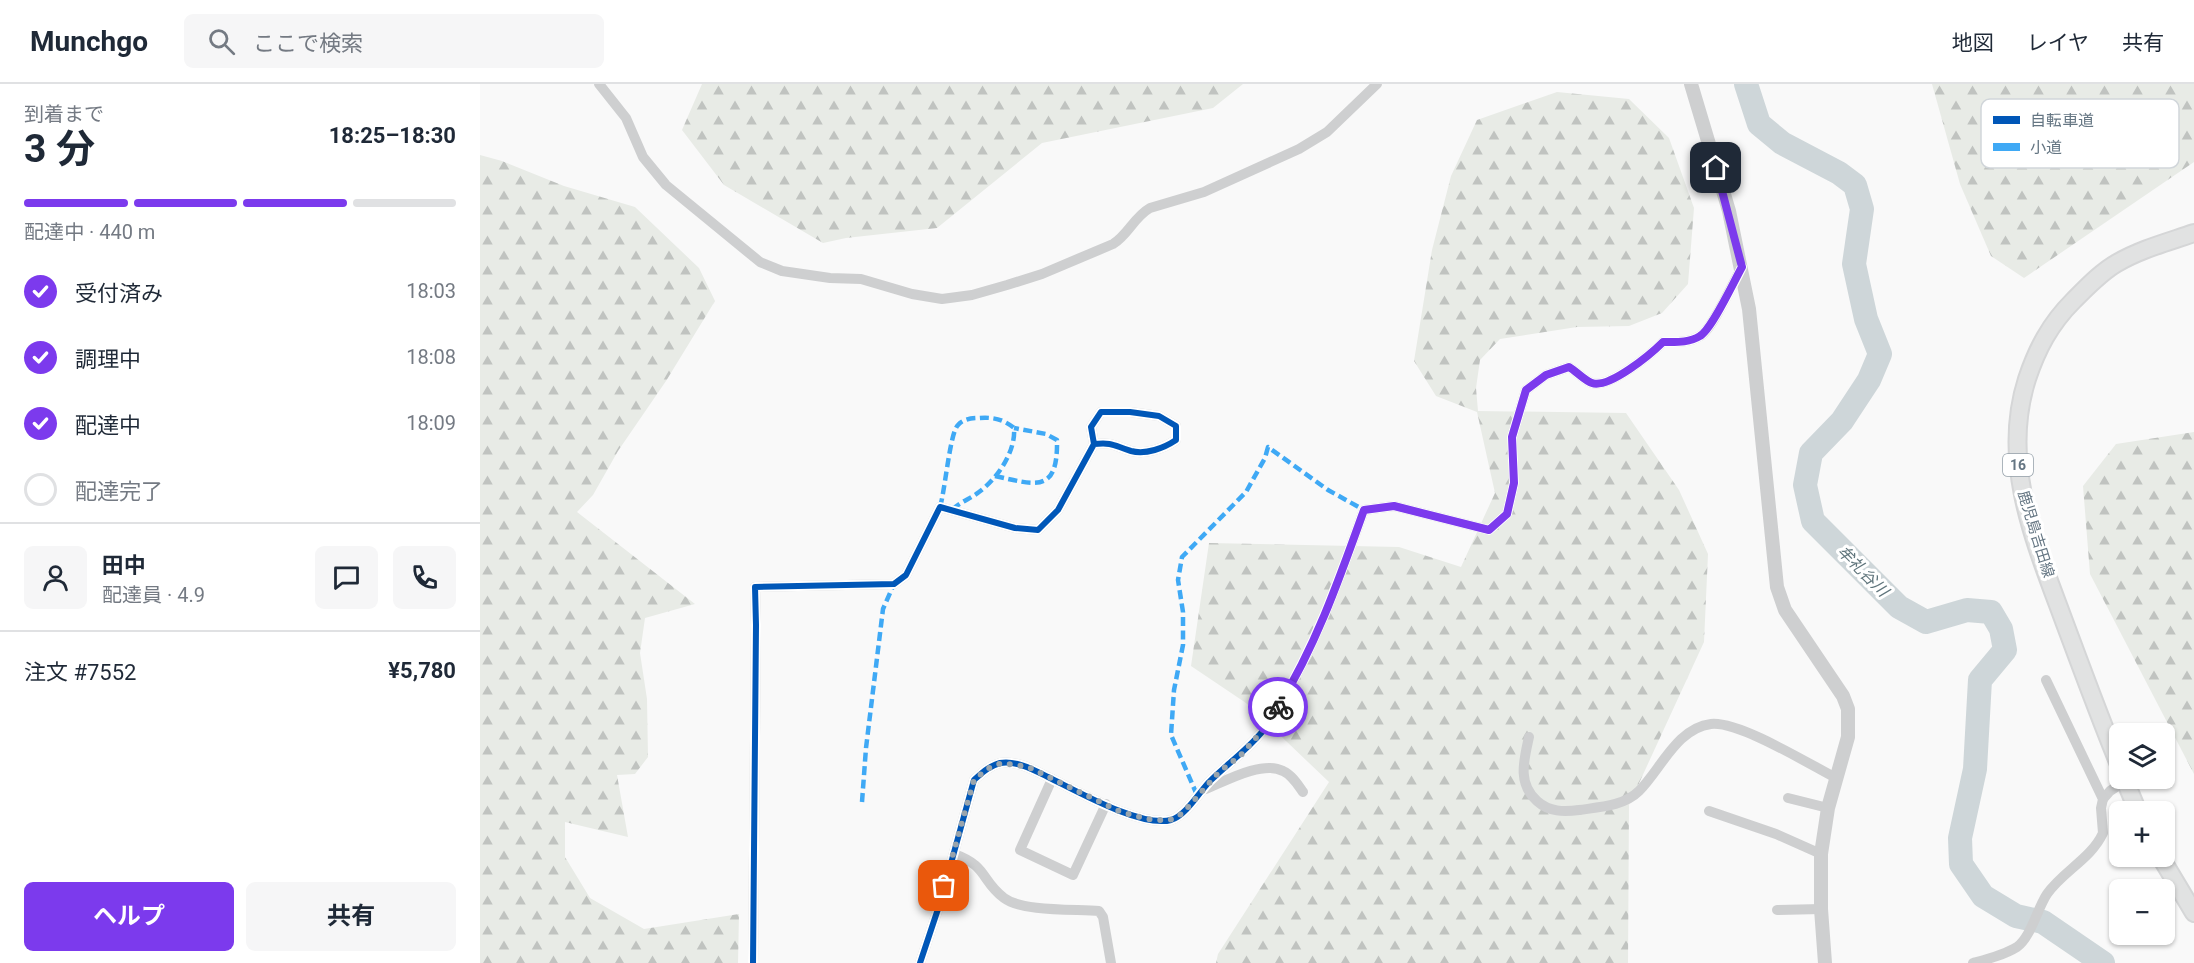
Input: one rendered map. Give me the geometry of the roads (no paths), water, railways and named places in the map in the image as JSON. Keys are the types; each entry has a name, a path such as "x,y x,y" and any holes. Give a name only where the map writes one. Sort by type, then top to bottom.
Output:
{"main road":[{"name":"鹿児島吉田線","path":"2109,739 2037,548 2019,476 2017,420 2024,389 2039,346 2065,309 2090,284 2116,263 2194,233"},
{"path":"2167,867 2194,913"}],"street":[{"path":"599,84 626,117 643,157 666,184 760,262 782,271 830,278 861,279 912,294 942,299 972,296 1042,274 1113,244 1121,239 1142,212 1204,192 1317,139 1377,84"},
{"path":"1690,84 1729,211 1742,267 1749,309 1777,587 1785,610 1843,696 1848,709 1848,737 1828,808 1821,854 1821,909 1825,963"},
{"path":"920,963 974,780 987,769 1002,763 1028,767 1121,812 1152,820 1170,820 1183,813 1219,772 1240,756 1262,731 1297,675 1340,576 1364,510 1394,506 1489,530 1507,514 1514,483 1512,437 1526,390 1546,375 1569,367 1592,383 1605,383 1648,356 1663,342 1686,342 1702,335 1725,300 1742,267"},
{"path":"753,963 756,626 754,587 894,585 906,575 940,507 1015,528 1038,530 1058,510 1094,444 1091,427 1101,412 1130,412 1159,416 1176,426 1176,440 1163,449 1133,452 1111,442 1094,444"},
{"path":"2046,680 2103,799"},
{"path":"1529,737 1523,765 1524,785 1534,799 1546,808 1566,812 1622,802 1639,792 1688,734 1701,726 1714,724 1739,728 1836,778"},
{"path":"1200,792 1257,768 1274,768 1284,771 1303,792"},
{"path":"1052,778 1020,850 1030,855 1072,875 1106,804"},
{"path":"1973,963 1992,958 2019,946 2032,926 2045,896 2057,881 2085,858 2100,841 2103,833 2101,808 2103,799 2112,789"},
{"path":"1788,798 1828,808"},
{"path":"1709,811 1776,834 1821,854"},
{"path":"954,854 980,867 998,893 1007,900 1038,908 1099,911 1103,917 1111,963"},
{"path":"1777,910 1821,909"}],"waterway":[{"name":"牟礼谷川","path":"1746,84 1759,124 1782,143 1839,173 1855,185 1862,209 1854,264 1866,319 1880,354 1869,380 1842,421 1811,453 1805,485 1813,521 1899,607 1926,622 1967,610 1991,612 2001,629 2005,650 1980,680 1975,769 1960,838 1961,864 1983,896 2016,916 2043,922 2103,963"}]}
